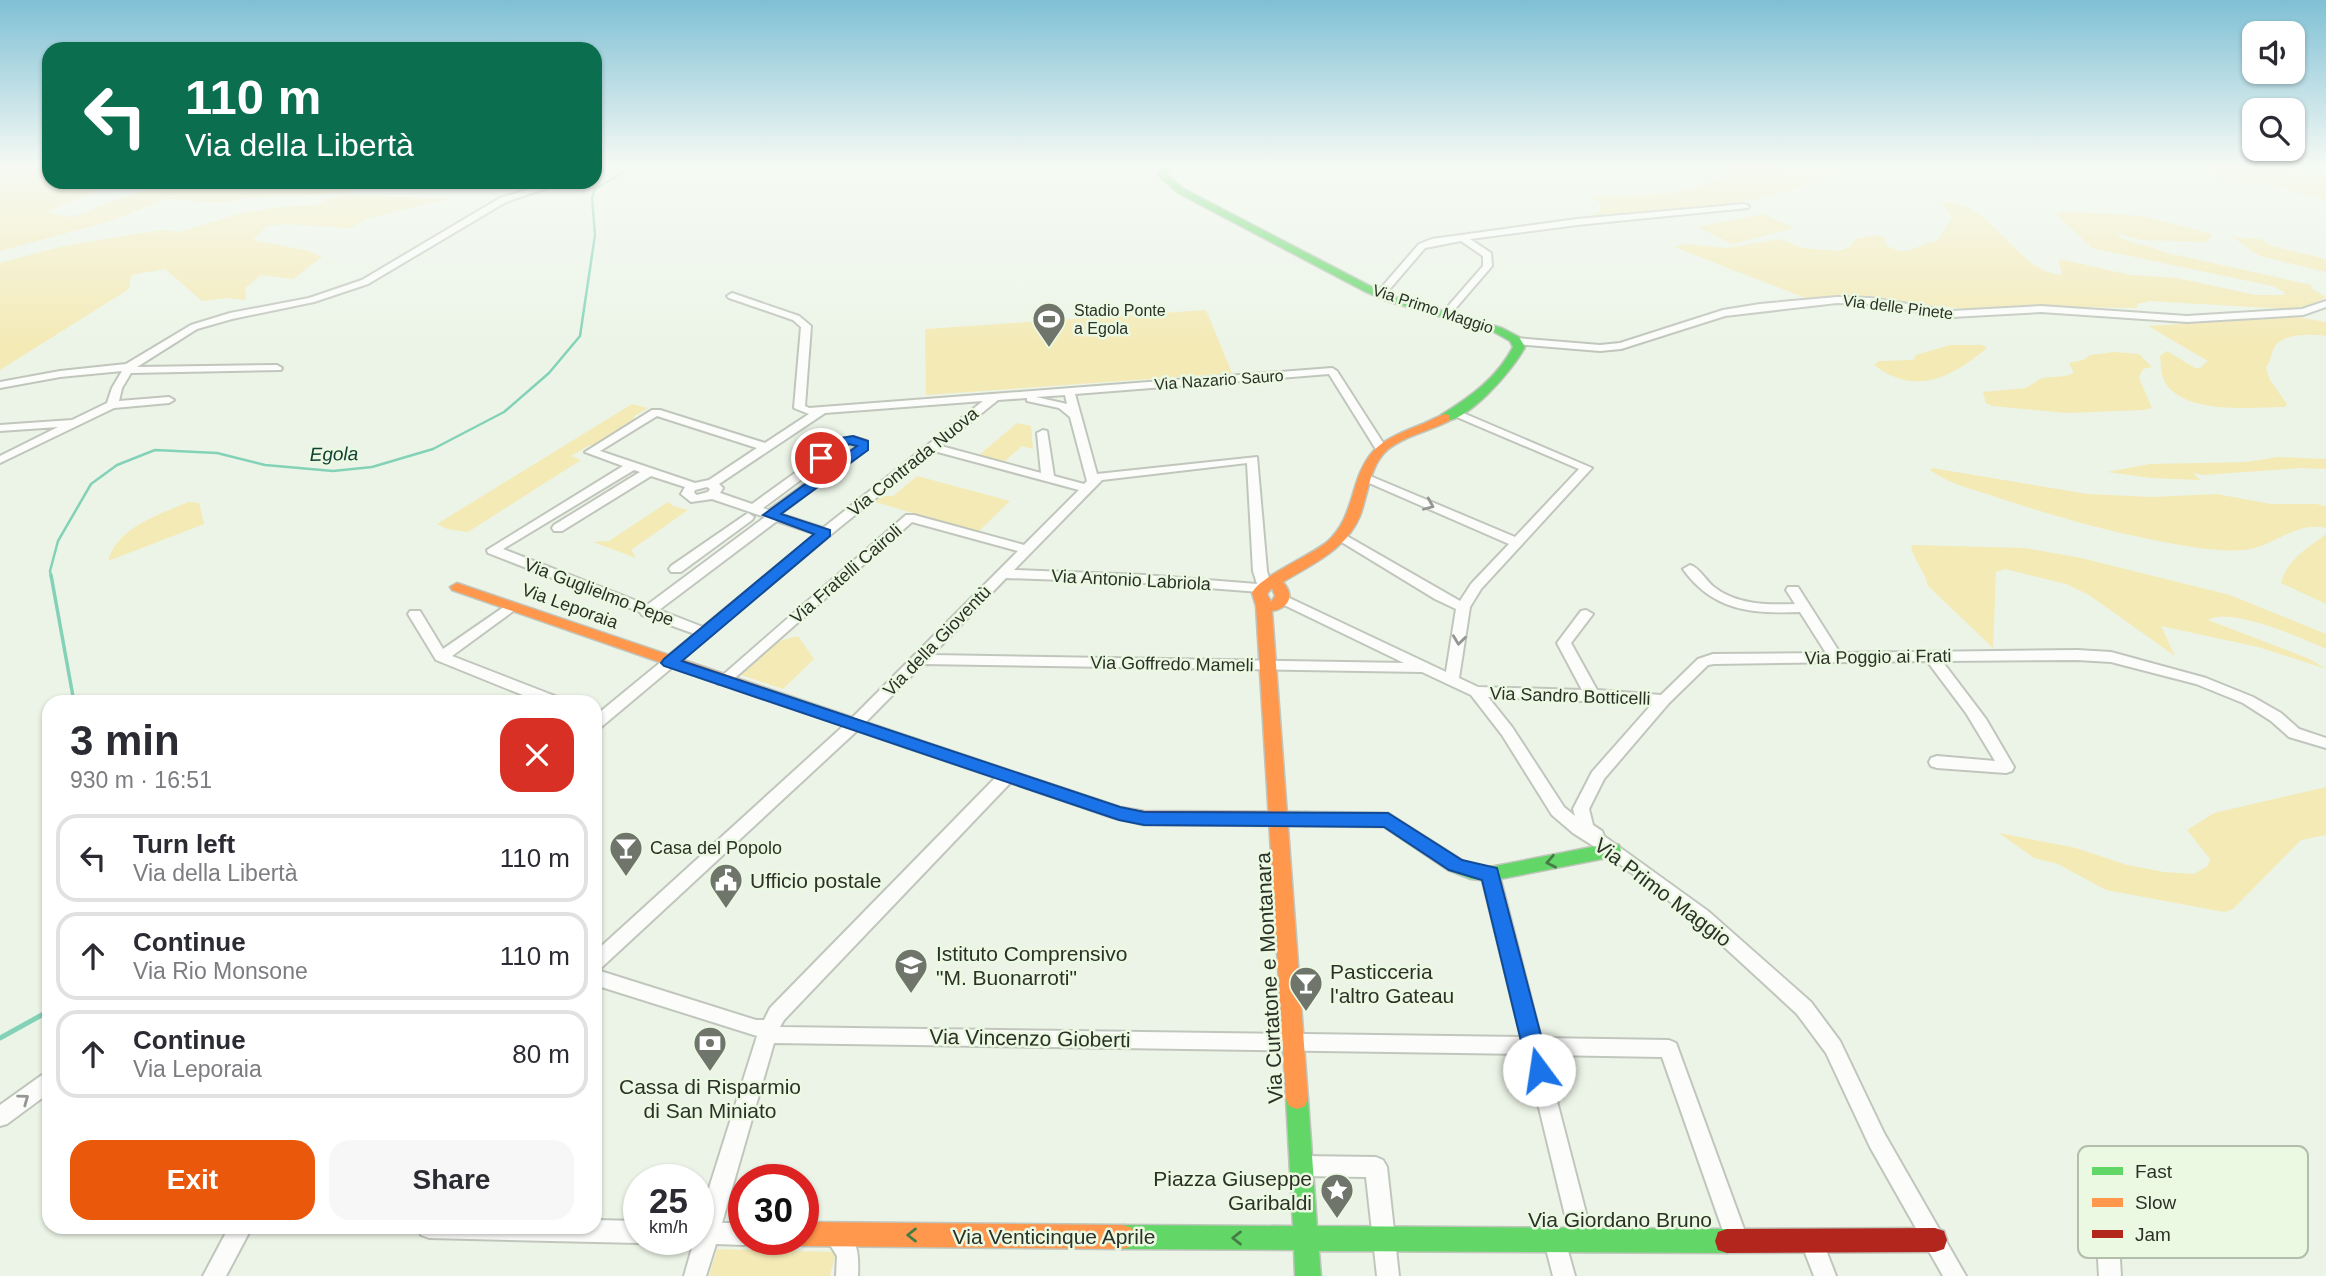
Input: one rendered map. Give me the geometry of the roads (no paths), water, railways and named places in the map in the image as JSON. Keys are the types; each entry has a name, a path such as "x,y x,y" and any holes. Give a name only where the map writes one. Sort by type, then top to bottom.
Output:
{"street":[{"path":"112,405 117,388 128,369 194,327 230,316 311,300 365,282 460,226"},
{"name":"Via Primo Maggio","path":"1247,226 1380,295 1498,330 1516,341 1519,347 1513,360 1478,397 1456,413 1381,449"},
{"path":"1380,295 1422,246 1461,237 1550,226"},
{"path":"1446,314 1487,266 1488,255 1461,237"},
{"path":"732,296 796,318 806,326 799,408 820,412"},
{"name":"Via delle Pinete","path":"1516,341 1600,348 1620,346 1723,313 1837,300 1870,301 1952,314 2041,309 2187,319 2304,312 2326,304"},
{"path":"0,385 60,374 128,369 277,368"},
{"name":"Via Nazario Sauro","path":"820,412 1332,371 1381,449"},
{"path":"1069,391 1089,485"},
{"name":"Via Nazario Sauro","path":"1016,395 1063,407 1075,415"},
{"name":"Via Contrada Nuova","path":"670,663 825,533 996,397"},
{"path":"0,460 112,405 169,400"},
{"path":"766,447 656,412 590,452 693,486 687,491 690,497 701,499 766,447 820,412"},
{"path":"1452,679 1463,607 1476,587 1586,468 1456,413"},
{"path":"0,428 79,422"},
{"path":"1043,433 1048,479"},
{"path":"647,612 863,447 863,443 846,441 676,569"},
{"path":"931,447 1048,479 1089,485 1108,474 1253,459 1260,571 1273,591 1341,538 1353,519 1366,479 1381,449"},
{"path":"578,499 632,466"},
{"path":"558,528 649,472"},
{"path":"1366,479 1518,543"},
{"name":"Via della Gioventù","path":"602,957 855,724 1089,485"},
{"path":"713,489 751,513 773,516 825,533"},
{"path":"578,499 595,506"},
{"name":"Via Guglielmo Pepe","path":"578,499 493,550 647,612 706,632"},
{"name":"Via Fratelli Cairoli","path":"723,681 910,518 1025,549"},
{"path":"1341,538 1463,607"},
{"path":"707,547 726,553"},
{"path":"1690,569 1703,586 1741,606 1761,609 1804,608"},
{"name":"Via Antonio Labriola","path":"1002,574 1144,579 1273,591"},
{"name":"Via Leporaia","path":"457,587 670,663 1119,813 1144,818 1388,820 1455,865 1471,872 1490,874"},
{"path":"1793,590 1835,657"},
{"name":"Via Primo Maggio","path":"1273,591 1423,668 1476,692 1507,731 1559,810 1578,830 1612,850 1702,916 1804,1008 1833,1047 1877,1140 1955,1276"},
{"name":"Via Curtatone e Montanara","path":"1273,591 1266,632 1308,1276"},
{"path":"441,657 510,606"},
{"path":"415,614 441,657 537,695"},
{"path":"1586,614 1564,643 1592,695"},
{"path":"1930,656 1961,692 1993,741 2006,767 1937,762"},
{"name":"Via Poggio ai Frati","path":"1646,876 1645,869 1632,858 1586,828 1581,810 1598,776 1664,700 1703,662 1713,659 2111,657 2158,667 2248,700 2276,717 2294,733 2326,743"},
{"name":"Via Goffredo Mameli","path":"920,659 1423,668"},
{"path":"602,716 670,663"},
{"name":"Via Sandro Botticelli","path":"1476,692 1664,700"},
{"path":"714,1199 768,1032 787,1002 1006,777"},
{"path":"1582,1240 1490,874 1612,850"},
{"name":"Via Vincenzo Gioberti","path":"602,979 768,1032 1669,1049 1737,1240"},
{"path":"0,1117 42,1086"},
{"path":"1301,1166 1376,1167 1388,1276"},
{"path":"602,1231 623,1231"},
{"path":"214,1276 237,1234"},
{"name":"Via Venticinque Aprile","path":"819,1234 1305,1238"},
{"path":"833,1234 848,1253 847,1276"},
{"name":"Via Giordano Bruno","path":"1305,1238 1555,1241 1935,1240"},
{"path":"1811,1240 1825,1276"},
{"path":"1555,1241 1564,1276"},
{"path":"695,1276 699,1255"},
{"path":"2109,1258 2110,1276"}],"waterway":[{"name":"Egola","path":"51,577 50,571 58,541 91,484 117,465 155,450 217,453 265,465 333,471 372,467 433,449 504,412 549,373 580,336 594,226"},
{"name":"Egola","path":"51,575 73,695"},
{"name":"Egola","path":"0,1038 42,1015"}],"place":[{"name":"Stadio Ponte a Egola","path":"1049,349"},
{"name":"Casa del Popolo","path":"626,878"},
{"name":"Ufficio postale","path":"726,910"},
{"name":"Istituto Comprensivo \"M. Buonarroti\"","path":"911,995"},
{"name":"Pasticceria l'altro Gateau","path":"1306,1013"},
{"name":"Cassa di Risparmio di San Miniato","path":"710,1073"},
{"name":"Piazza Giuseppe Garibaldi","path":"1337,1220"}]}
